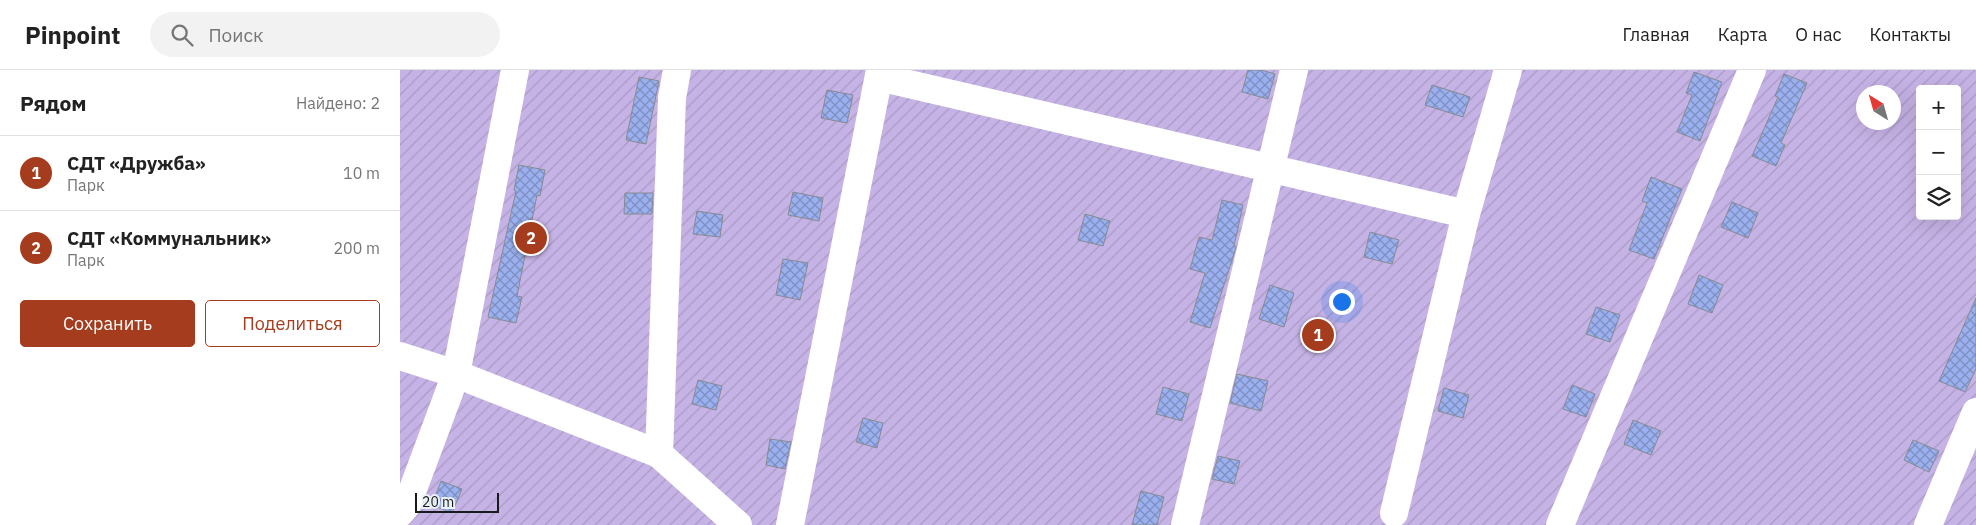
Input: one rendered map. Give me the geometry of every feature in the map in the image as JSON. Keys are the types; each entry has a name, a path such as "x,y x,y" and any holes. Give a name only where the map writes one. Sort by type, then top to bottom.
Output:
{"street":[{"path":"400,513 407,505 456,374 515,70"},
{"path":"660,454 672,98 678,70"},
{"path":"1185,525 1294,70"},
{"path":"1394,513 1466,214 1508,70"},
{"path":"1560,525 1752,70"},
{"path":"790,525 879,73 1466,214"},
{"path":"400,356 456,374 660,454 738,525"},
{"path":"1928,525 1976,412"}],"shaded area":[{"path":"400,70 1976,70 1976,525 400,525"}],"building":[{"path":"1248,70 1261,70 1275,74 1268,99 1242,92"},
{"path":"1694,72 1722,82 1700,141 1677,132 1692,95 1686,93"},
{"path":"1784,74 1807,83 1781,143 1785,145 1776,166 1752,156 1778,97 1775,96"},
{"path":"639,77 659,81 646,144 626,140"},
{"path":"1432,85 1470,97 1463,117 1425,105"},
{"path":"827,90 853,95 847,123 821,118"},
{"path":"519,165 545,170 540,196 537,195 517,296 522,297 516,323 488,317 516,191 514,190"},
{"path":"1651,177 1682,189 1654,259 1629,250 1647,203 1642,201"},
{"path":"793,192 823,198 819,221 788,215"},
{"path":"625,193 653,193 652,214 624,214"},
{"path":"1222,200 1243,205 1234,246 1236,247 1210,328 1190,322 1205,273 1190,269 1199,237 1212,240"},
{"path":"1732,202 1758,213 1748,238 1721,227"},
{"path":"697,211 723,215 720,237 693,234"},
{"path":"1085,214 1110,221 1103,246 1078,240"},
{"path":"1370,232 1399,240 1392,264 1364,257"},
{"path":"783,259 808,263 800,300 776,295"},
{"path":"1699,275 1723,285 1712,313 1688,304"},
{"path":"1270,285 1294,293 1284,327 1259,319"},
{"path":"1976,298 1976,369 1965,392 1939,381"},
{"path":"1596,307 1620,315 1610,342 1586,334"},
{"path":"1237,374 1268,381 1261,411 1230,403"},
{"path":"698,380 722,386 716,410 692,404"},
{"path":"1572,385 1595,394 1586,417 1563,409"},
{"path":"1163,387 1189,394 1182,421 1156,414"},
{"path":"1444,388 1469,395 1463,418 1438,411"},
{"path":"863,418 883,423 877,448 856,442"},
{"path":"1633,420 1661,431 1651,455 1624,444"},
{"path":"770,439 791,442 785,469 766,465"},
{"path":"1913,440 1939,451 1929,472 1904,460"},
{"path":"1218,456 1240,461 1234,484 1212,479"},
{"path":"441,481 462,489 452,513 432,505"},
{"path":"1141,491 1164,497 1157,525 1132,525"}],"place":[{"name":"СДТ «Коммунальник»","path":"531,238"},
{"name":"СДТ «Дружба»","path":"1318,335"}]}
